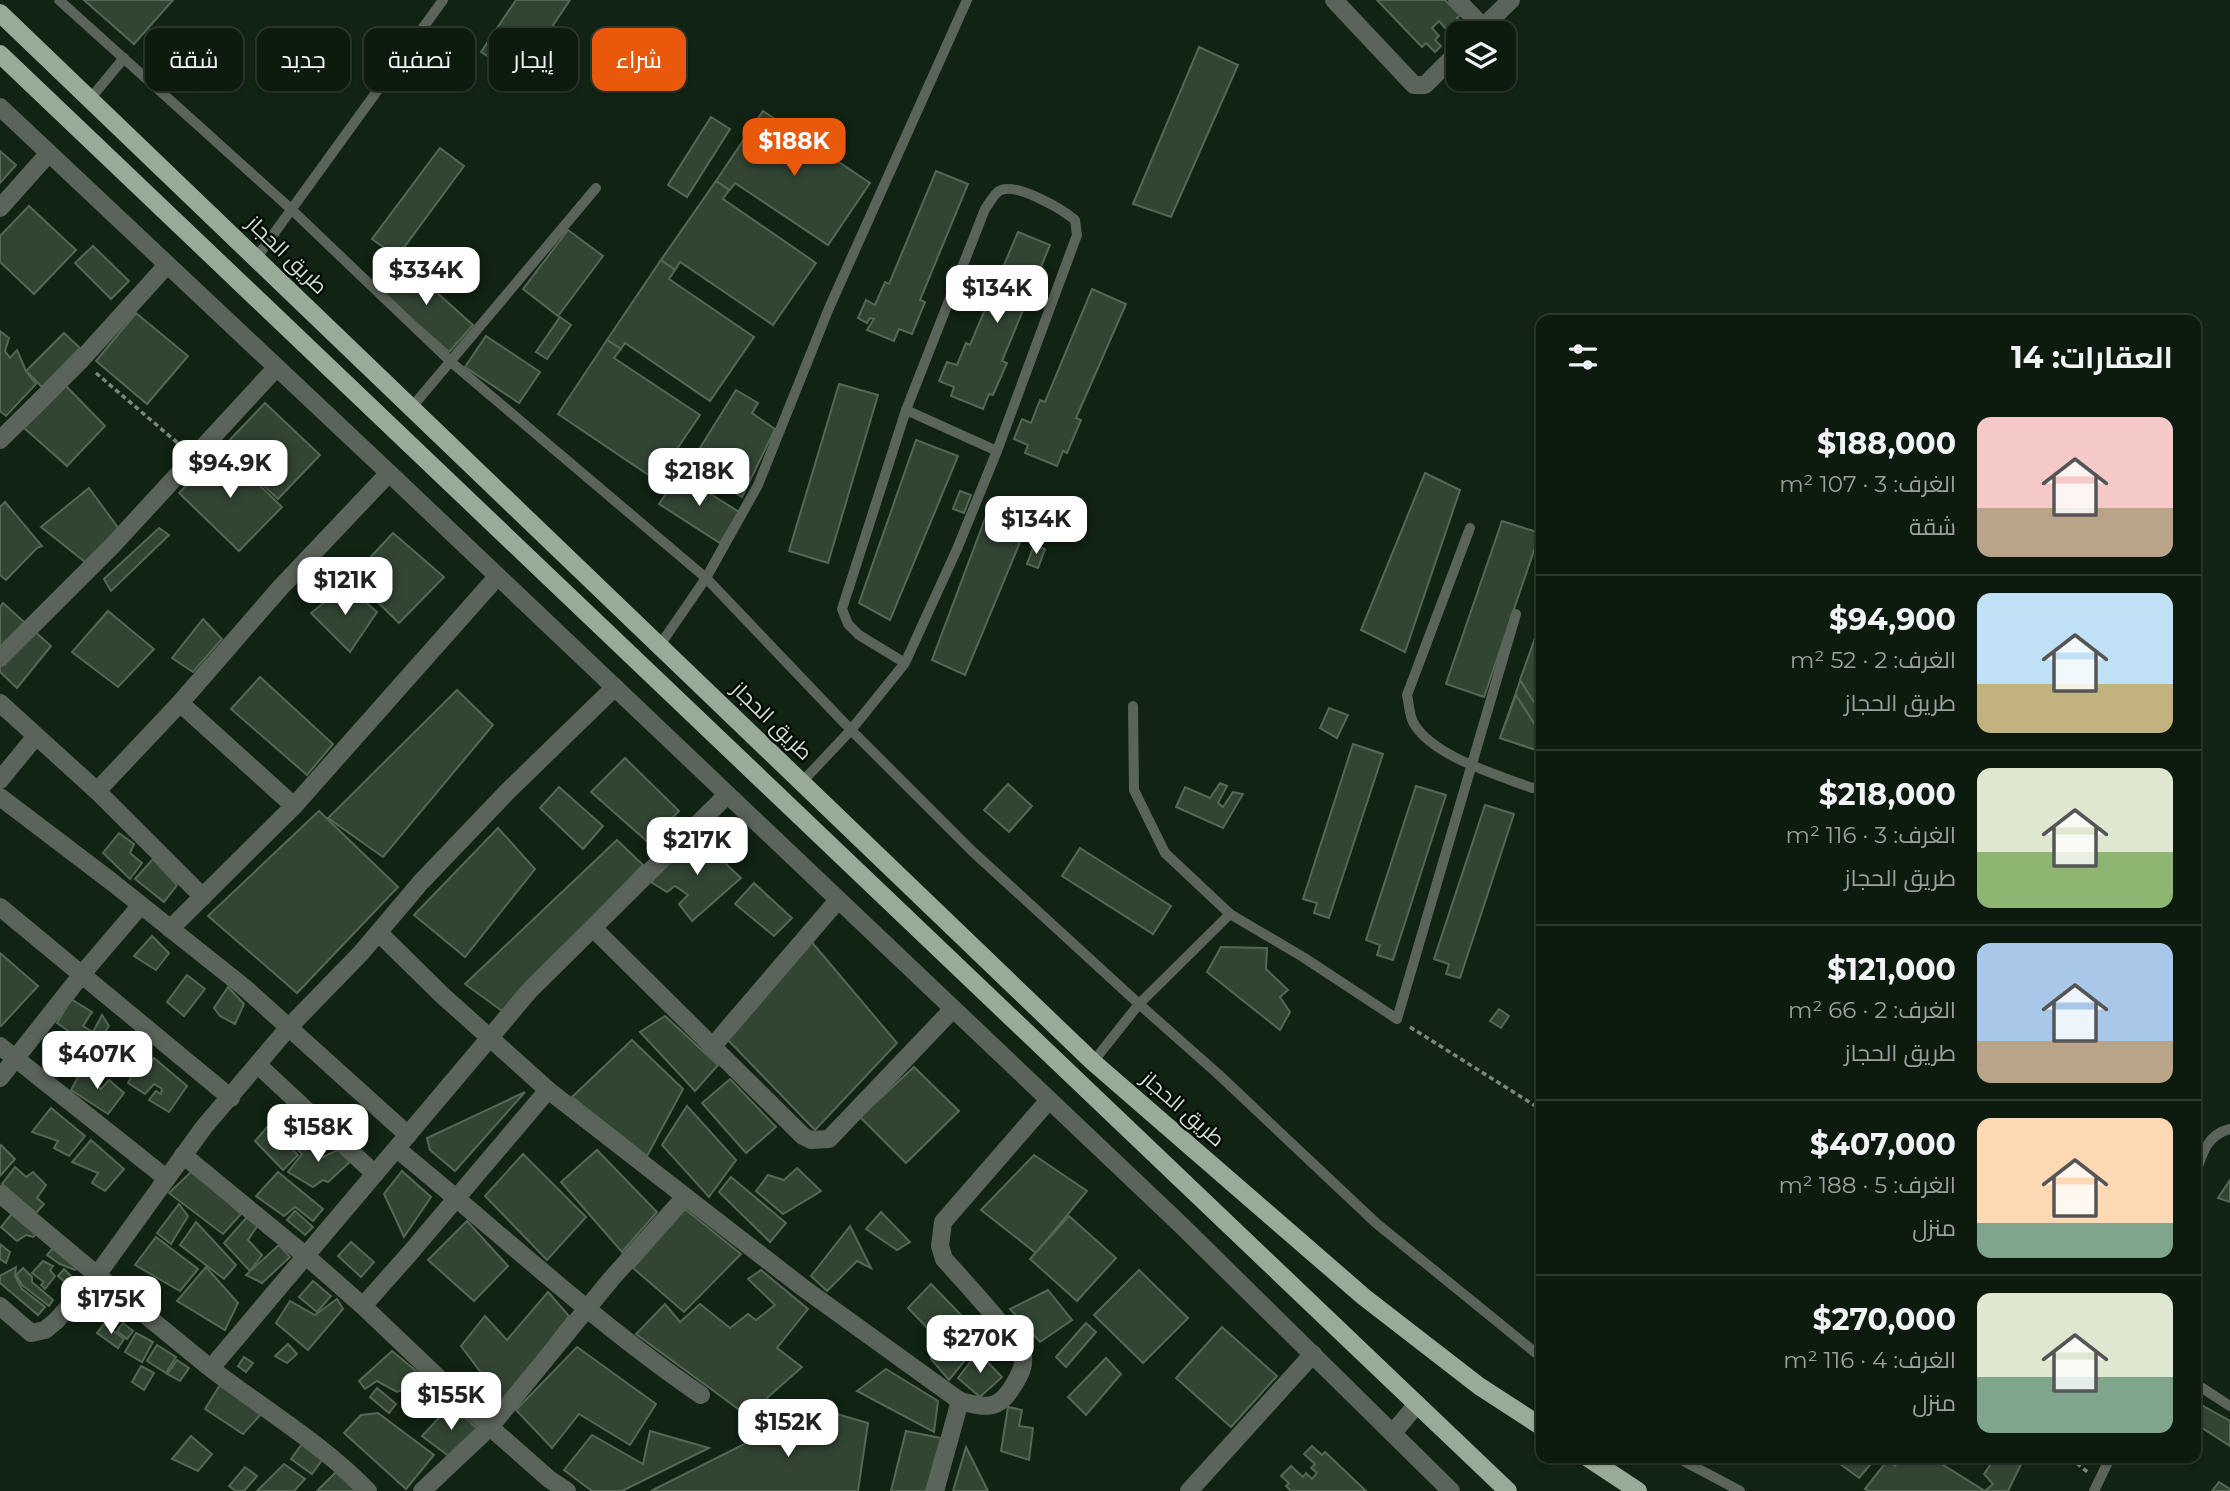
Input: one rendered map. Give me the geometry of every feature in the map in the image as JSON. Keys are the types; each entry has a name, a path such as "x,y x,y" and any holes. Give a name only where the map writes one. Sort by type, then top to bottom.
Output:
{"main road":[{"name":"طريق الحجاز","path":"0,13 1093,1062 1364,1297 1479,1386 1536,1423"},
{"path":"0,54 1508,1491"},
{"path":"1596,1463 1638,1491"}],"street":[{"path":"1334,0 1414,85 1425,85 1446,64"},
{"path":"1457,0 1473,21"},
{"path":"1489,21 1511,0"},
{"path":"0,107 1049,1100 1451,1491"},
{"path":"0,208 49,153"},
{"path":"0,440 81,360 167,265"},
{"path":"0,658 103,555 276,368"},
{"path":"97,792 180,703 280,588 389,473"},
{"path":"170,929 294,806 496,577"},
{"path":"0,1306 31,1333 45,1330 56,1321 97,1275 204,1127 289,1027 508,791 615,687"},
{"path":"0,703 97,792 203,897"},
{"path":"180,703 294,806"},
{"path":"0,780 36,736"},
{"path":"211,1368 530,990 727,795"},
{"path":"0,797 244,988 289,1027 457,1198 587,1309 701,1395"},
{"path":"712,1047 838,900"},
{"path":"0,1078 141,905"},
{"path":"0,906 230,1097"},
{"path":"593,928 803,1136 818,1141 829,1139 953,1009"},
{"path":"379,933 548,1090 684,1198 960,1401 993,1406 1007,1395 1023,1367 1023,1355 1012,1338 944,1259 940,1246 943,1222 1049,1100"},
{"path":"0,1046 166,1178"},
{"path":"258,1065 375,1174"},
{"path":"363,1306 548,1090"},
{"path":"183,1155 306,1256 363,1306 489,1427 549,1479 567,1491"},
{"path":"0,1194 211,1368 302,1432 346,1468 368,1491"},
{"path":"422,1491 489,1427 684,1198"},
{"path":"1189,1491 1312,1354"},
{"path":"935,1491 960,1401"},
{"path":"1393,1433 1417,1404"}],"lane":[{"path":"59,0 291,209 451,362 706,578 851,730 972,851 1218,1074 1376,1223 1536,1353"},
{"path":"257,257 443,0"},
{"path":"660,645 706,578 758,485 829,308 967,0"},
{"path":"90,99 124,58"},
{"path":"412,407 596,188"},
{"path":"802,782 851,730 905,663 957,549 997,451 1077,235 1075,220 1063,210 1012,188 999,191 985,209 906,410 842,609 848,624 859,635 905,663"},
{"path":"906,410 997,451"},
{"path":"1470,528 1407,695 1412,720 1425,739 1471,765 1536,787"},
{"path":"1133,706 1134,790 1165,853 1230,914 1303,957 1396,1019 1517,614"},
{"path":"1093,1062 1139,1004 1230,914"},
{"path":"2201,1157 2203,1150 2219,1131 2230,1129"},
{"path":"2201,1387 2230,1406"},
{"path":"1687,1463 1740,1491"},
{"path":"2094,1491 2108,1463"}],"path":[{"path":"81,360 193,457"},
{"path":"1396,1019 1536,1106"},
{"path":"2077,1463 2099,1480"}],"building":[{"path":"84,0 173,0 148,28 145,28 134,44"},
{"path":"516,0 570,0 551,28 497,28"},
{"path":"1377,0 1445,0 1460,15 1457,18 1460,21 1446,21 1446,29 1439,21 1432,28 1439,36 1435,40 1441,46 1435,52 1426,43 1422,47"},
{"path":"489,40 489,57 481,52"},
{"path":"1199,47 1238,65 1171,217 1133,204"},
{"path":"763,111 870,183 828,245 735,183 730,190 716,181"},
{"path":"711,117 730,129 687,197 668,185"},
{"path":"440,148 464,166 397,257 372,239"},
{"path":"0,151 16,165 0,183"},
{"path":"936,171 968,184 920,300 925,302 912,334 899,329 894,341 867,330 874,319 870,318 867,323 858,318 866,300 875,305 885,282 889,284"},
{"path":"716,181 729,190 723,199 816,263 773,325 680,262 675,270 661,260"},
{"path":"29,206 76,250 34,294 0,262 0,236"},
{"path":"568,230 603,256 558,316 523,289"},
{"path":"1018,232 1050,245 1002,361 1007,363 993,395 989,394 983,409 951,396 954,387 939,381 947,362 957,365 966,343 970,345"},
{"path":"93,246 129,281 111,299 75,263"},
{"path":"661,260 675,270 669,279 754,337 710,401 625,343 621,349 607,340"},
{"path":"403,262 473,325 449,352 378,289"},
{"path":"1092,289 1126,304 1076,418 1081,420 1067,453 1063,451 1057,466 1025,453 1028,445 1014,439 1022,419 1031,423 1040,400 1045,402"},
{"path":"136,313 188,356 147,404 96,361"},
{"path":"560,317 571,325 547,359 536,352"},
{"path":"0,331 9,338 5,351 10,358 17,350 26,371 36,384 6,416 0,411"},
{"path":"64,333 80,348 42,387 26,371"},
{"path":"486,336 540,372 519,403 465,367"},
{"path":"607,340 621,349 614,358 700,415 656,480 558,414"},
{"path":"839,384 878,395 828,563 789,551"},
{"path":"66,386 105,426 67,466 24,428"},
{"path":"736,390 758,403 752,413 775,429 742,497 709,477 724,463 700,448"},
{"path":"265,403 320,455 278,499 223,447"},
{"path":"916,440 958,456 890,620 859,603"},
{"path":"222,449 282,507 239,551 179,493"},
{"path":"1425,473 1460,490 1405,652 1361,630"},
{"path":"679,474 739,512 720,543 659,504"},
{"path":"89,488 119,529 85,562 41,527"},
{"path":"960,491 971,495 964,513 953,509"},
{"path":"5,502 42,546 6,580 0,575 0,507"},
{"path":"1006,503 1032,513 965,675 932,660 989,508 1004,512"},
{"path":"1502,521 1536,532 1536,545 1484,697 1446,684"},
{"path":"159,528 169,535 111,591 104,579"},
{"path":"393,533 444,577 399,623 352,577"},
{"path":"1034,545 1045,549 1038,568 1027,564"},
{"path":"346,585 377,612 350,652 311,613"},
{"path":"3,603 51,646 17,688 0,672 0,607"},
{"path":"108,611 154,649 118,687 72,652"},
{"path":"203,619 222,639 193,672 172,658"},
{"path":"1536,636 1536,750 1500,738"},
{"path":"1536,636 1536,705 1520,680"},
{"path":"260,677 333,744 307,775 231,709"},
{"path":"457,690 493,725 383,857 328,818"},
{"path":"1516,695 1536,727 1536,750 1500,738"},
{"path":"1329,708 1348,715 1337,738 1320,728"},
{"path":"1353,744 1383,754 1329,918 1314,913 1317,903 1303,899"},
{"path":"625,758 679,811 649,843 591,792"},
{"path":"1220,783 1227,786 1218,803 1223,807 1233,792 1243,794 1223,828 1176,807 1185,787 1210,798"},
{"path":"1008,784 1032,806 1009,832 984,810"},
{"path":"1416,786 1446,795 1393,960 1377,955 1380,945 1366,940"},
{"path":"559,787 603,826 583,849 540,808"},
{"path":"1485,805 1514,814 1460,978 1446,974 1449,964 1434,959"},
{"path":"319,811 398,887 297,993 208,916"},
{"path":"498,828 535,869 465,957 414,915"},
{"path":"119,833 134,844 130,853 142,863 130,879 103,853"},
{"path":"695,835 741,878 692,921 679,904 688,895 675,886 667,892 651,882"},
{"path":"617,840 643,865 502,1011 465,984"},
{"path":"1080,848 1171,906 1153,934 1062,876"},
{"path":"153,859 177,885 164,902 135,879"},
{"path":"754,883 792,918 774,936 735,904"},
{"path":"152,936 169,953 156,970 134,956"},
{"path":"810,940 897,1043 815,1130 725,1037"},
{"path":"1221,947 1267,948 1266,969 1288,990 1280,997 1290,1012 1280,1030 1207,972"},
{"path":"0,953 38,986 1,1026 0,1025"},
{"path":"187,975 205,989 184,1016 167,1002"},
{"path":"228,987 244,1004 235,1024 220,1016 214,1008"},
{"path":"71,999 92,1012 83,1026 93,1032 102,1015 109,1026 94,1049 57,1023"},
{"path":"1499,1009 1509,1016 1501,1028 1490,1021"},
{"path":"665,1016 718,1065 695,1091 640,1032"},
{"path":"632,1040 683,1089 647,1156 572,1097"},
{"path":"154,1058 187,1086 169,1112 149,1100 156,1091 161,1094 162,1089 154,1084 145,1094 128,1083 134,1071 141,1074"},
{"path":"85,1064 97,1074 96,1086 101,1089 109,1080 124,1093 108,1114 71,1090"},
{"path":"914,1067 959,1111 906,1163 860,1117"},
{"path":"730,1079 776,1127 746,1153 702,1103"},
{"path":"525,1092 455,1171 430,1150 427,1138"},
{"path":"287,1104 303,1119 282,1139 298,1155 283,1170 255,1141"},
{"path":"687,1106 736,1160 709,1197 662,1145"},
{"path":"51,1108 85,1136 69,1156 54,1148 58,1141 32,1132"},
{"path":"302,1138 323,1157 342,1148 353,1159 328,1182 323,1180 313,1187 288,1172 302,1154 291,1143"},
{"path":"91,1140 124,1169 105,1191 92,1183 98,1173 72,1162"},
{"path":"0,1146 15,1159 0,1176"},
{"path":"597,1150 657,1212 622,1252 561,1182"},
{"path":"523,1154 586,1217 547,1260 485,1196"},
{"path":"1034,1155 1087,1191 1036,1253 981,1210"},
{"path":"15,1167 26,1177 33,1172 46,1185 37,1198 44,1204 36,1213 2,1184"},
{"path":"797,1168 821,1191 783,1214 756,1191 768,1175 784,1180"},
{"path":"193,1170 241,1214 223,1234 169,1193"},
{"path":"402,1171 431,1197 404,1237 384,1194"},
{"path":"278,1172 323,1209 313,1221 295,1207 284,1216 256,1196"},
{"path":"731,1177 786,1223 770,1242 719,1192"},
{"path":"2230,1180 2230,1202 2218,1198"},
{"path":"179,1204 188,1216 171,1244 157,1233"},
{"path":"685,1209 741,1254 684,1312 633,1268"},
{"path":"14,1211 39,1232 33,1237 26,1235 17,1241 1,1227"},
{"path":"295,1211 313,1227 305,1235 287,1220"},
{"path":"881,1212 910,1242 897,1250 866,1229"},
{"path":"1069,1216 1116,1258 1077,1301 1030,1259"},
{"path":"247,1217 258,1225 248,1240 262,1255 250,1271 224,1243"},
{"path":"467,1221 508,1266 474,1301 428,1260"},
{"path":"196,1222 236,1265 224,1279 180,1245"},
{"path":"850,1226 871,1268 857,1261 827,1291 811,1276"},
{"path":"156,1237 198,1269 180,1291 135,1265"},
{"path":"351,1242 374,1262 361,1277 338,1256"},
{"path":"0,1244 10,1252 6,1263 0,1259"},
{"path":"279,1245 290,1257 262,1283 246,1275"},
{"path":"55,1246 78,1266 75,1270 47,1255"},
{"path":"43,1261 53,1266 50,1270 55,1276 45,1289 41,1285 44,1282 32,1273"},
{"path":"16,1267 15,1276 22,1289 45,1307 38,1315 0,1283 0,1276"},
{"path":"206,1267 238,1303 225,1330 177,1301"},
{"path":"23,1268 32,1277 32,1282 53,1300 49,1306 22,1285 16,1275"},
{"path":"64,1269 75,1280 69,1286 58,1276"},
{"path":"761,1270 808,1309 777,1348 802,1367 768,1397 756,1422 636,1334 665,1304 680,1322 700,1304 730,1328 748,1314 756,1320 775,1305 748,1279"},
{"path":"1139,1270 1188,1318 1143,1363 1094,1315"},
{"path":"313,1281 331,1296 317,1312 299,1297"},
{"path":"931,1284 963,1317 940,1341 908,1308"},
{"path":"1048,1290 1072,1320 1040,1342 1010,1309"},
{"path":"548,1292 569,1316 503,1402 461,1346 485,1316 507,1340"},
{"path":"337,1299 343,1309 308,1350 276,1323 290,1301 315,1315"},
{"path":"123,1323 133,1331 127,1339 117,1331"},
{"path":"1086,1323 1096,1332 1066,1367 1056,1357"},
{"path":"104,1324 124,1339 118,1348 97,1333"},
{"path":"1222,1327 1277,1376 1231,1427 1176,1378"},
{"path":"136,1333 153,1342 142,1362 125,1352"},
{"path":"947,1338 966,1359 949,1380 931,1359"},
{"path":"288,1344 297,1354 287,1363 275,1356"},
{"path":"157,1345 176,1357 166,1373 147,1361"},
{"path":"577,1347 656,1404 630,1445 579,1414 552,1448 516,1410"},
{"path":"392,1351 427,1380 397,1392 377,1381 365,1389 359,1381"},
{"path":"978,1352 1002,1377 980,1397 958,1378"},
{"path":"244,1357 253,1363 246,1372 238,1366"},
{"path":"1106,1358 1121,1374 1086,1415 1068,1397"},
{"path":"177,1360 189,1368 180,1381 167,1374"},
{"path":"141,1366 154,1373 144,1390 132,1382"},
{"path":"886,1369 938,1401 934,1432 857,1391"},
{"path":"220,1385 262,1413 243,1434 205,1409"},
{"path":"377,1388 396,1404 389,1413 370,1397"},
{"path":"451,1405 480,1431 450,1457 422,1436"},
{"path":"2201,1405 2230,1421 2230,1446 2201,1427"},
{"path":"1008,1407 1022,1410 1019,1426 1033,1428 1029,1460 1001,1451"},
{"path":"816,1408 868,1423 858,1491 651,1491"},
{"path":"378,1413 434,1455 406,1489 344,1433 361,1415"},
{"path":"650,1431 709,1448 622,1491 592,1491 564,1470 592,1435 643,1464"},
{"path":"906,1431 941,1438 926,1491 891,1491"},
{"path":"191,1436 212,1454 198,1471 172,1459"},
{"path":"302,1444 322,1460 312,1474 291,1459"},
{"path":"1312,1446 1322,1455 1325,1452 1366,1491 1291,1491 1286,1486 1289,1483 1281,1476 1291,1466 1303,1477 1306,1473 1312,1479 1317,1473 1311,1468 1315,1464 1304,1454"},
{"path":"966,1447 988,1491 953,1491"},
{"path":"1839,1463 1872,1463 1859,1478"},
{"path":"1885,1463 1895,1466 1897,1463 1940,1463 1985,1491 1865,1489"},
{"path":"1992,1463 2022,1463 2008,1491 1985,1491 1993,1484 1984,1474"},
{"path":"284,1464 305,1479 294,1491 257,1491"},
{"path":"245,1467 257,1476 244,1491 236,1491 229,1486"},
{"path":"336,1472 356,1491 317,1491"},
{"path":"2219,1482 2230,1489 2230,1491 2212,1491"}]}
